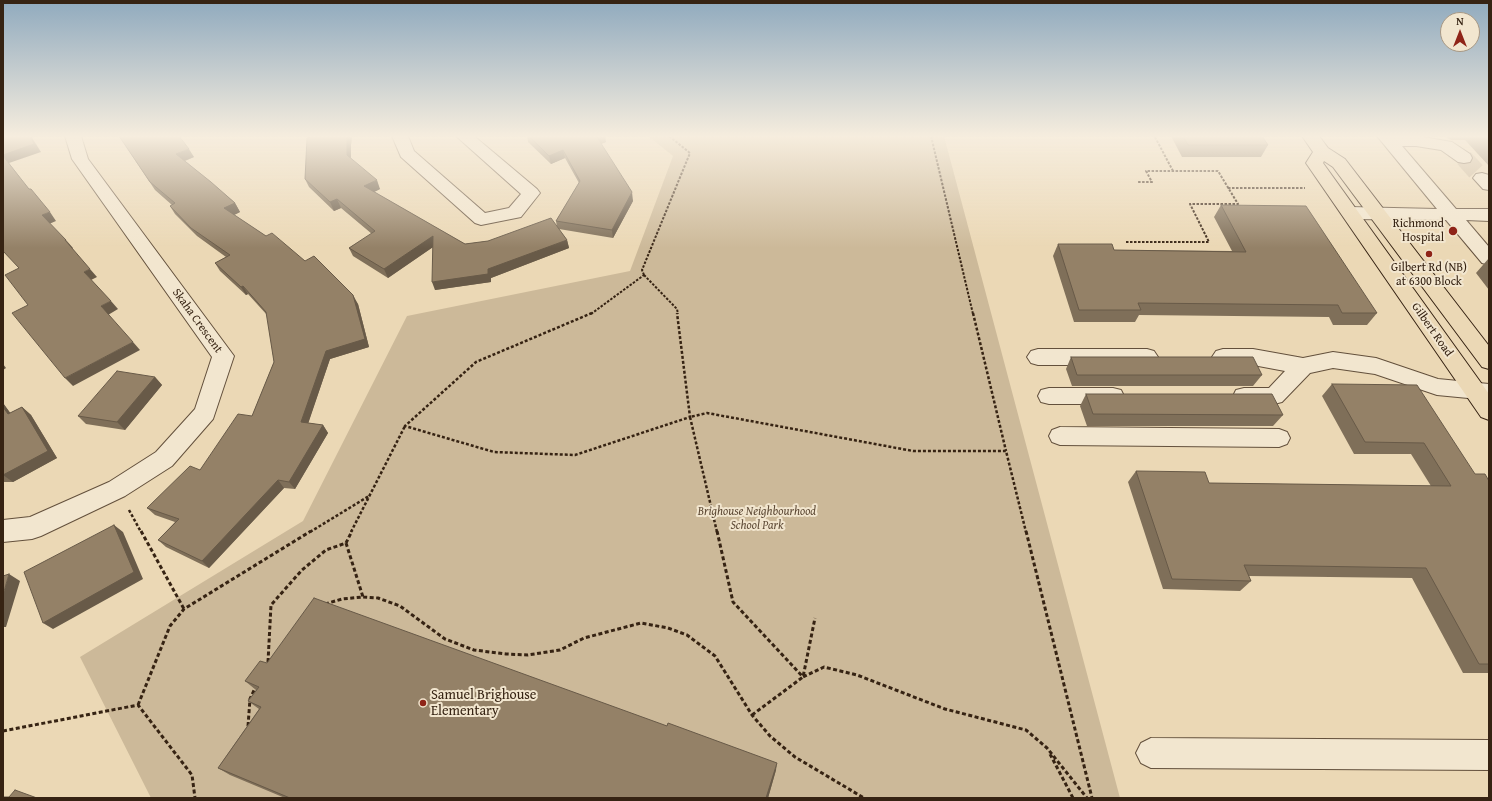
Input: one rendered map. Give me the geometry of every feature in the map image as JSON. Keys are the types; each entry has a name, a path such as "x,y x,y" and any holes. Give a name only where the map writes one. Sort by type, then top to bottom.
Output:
{"main road":[{"name":"Gilbert Road","path":"1321,173 1482,392 1489,410"},
{"path":"1347,173 1489,360"}],"street":[{"name":"Skaha Crescent","path":"3,532 32,528 117,489 164,459 204,414 223,356 90,173"},
{"path":"430,173 481,218 515,213 531,193 508,173"},
{"path":"1417,173 1489,259"},
{"path":"1350,213 1450,213 1489,215"},
{"path":"1038,357 1166,357"},
{"path":"1205,357 1253,358 1303,366 1333,360 1376,366 1437,387 1482,392"},
{"path":"1226,396 1274,396 1303,366"},
{"path":"1049,396 1130,396"},
{"path":"1060,436 1279,438"},
{"path":"1151,753 1489,755"}],"path":[{"path":"682,173 642,270 644,275 677,309 690,417 733,602 802,677"},
{"path":"940,173 1006,451 1092,798"},
{"path":"1138,182 1152,182 1147,173"},
{"path":"1126,242 1210,242 1190,204 1238,204 1219,173"},
{"path":"1228,188 1306,188"},
{"path":"363,597 346,543 405,426 476,362 589,316 644,275"},
{"path":"405,426 494,452 575,455 690,417 707,413 913,451 1006,451"},
{"path":"117,489 184,609"},
{"path":"138,705 170,626 184,609 369,496"},
{"path":"273,663 268,669 271,606 302,570 326,550 346,543"},
{"path":"322,606 342,599 363,597 378,598 400,606 445,639 474,650 506,654 528,655 560,650 584,638 641,623 668,628 687,635 716,656 752,715 770,736 795,757 864,798"},
{"path":"802,677 815,618"},
{"path":"752,715 802,677 824,667 857,675 945,710 1026,730 1047,748 1087,798"},
{"path":"246,731 249,725 250,698 260,680"},
{"path":"3,731 138,705"},
{"path":"138,705 192,775 195,798"},
{"path":"1047,748 1073,798"}],"green space":[{"name":"Brighouse Neighbourhood School Park","path":"667,173 954,173 1120,798 151,798 80,657 303,521 407,316 630,271"}],"building":[{"path":"3,173 17,173 50,212 42,215 66,240 90,269 84,272 111,301 101,306 133,342 65,378 12,313 28,305 5,275 19,268 3,251"},
{"path":"144,173 200,173 235,203 224,208 266,236 272,233 305,261 314,256 353,295 365,339 326,351 301,422 323,425 289,482 278,480 202,561 158,540 179,519 147,508 190,466 200,470 238,414 252,416 274,362 266,312 243,286 241,287 215,263 230,255 191,228 170,206 175,203 150,182"},
{"path":"305,173 369,173 377,180 364,186 465,244 488,241 551,218 567,240 488,269 488,274 432,282 433,236 384,269 349,248 375,231 337,199 330,202 305,179"},
{"path":"576,173 620,173 632,192 612,230 556,221 580,181"},
{"path":"1221,205 1306,206 1377,313 1342,313 1338,305 1138,303 1141,310 1079,310 1058,244 1112,244 1114,250 1246,252"},
{"path":"1071,357 1253,357 1262,375 1077,375"},
{"path":"117,371 155,377 117,422 78,416"},
{"path":"1332,384 1417,385 1475,474 1485,474 1489,481 1489,664 1479,664 1426,568 1244,565 1251,581 1172,579 1136,471 1205,472 1209,483 1451,486 1424,443 1365,442"},
{"path":"1086,394 1272,394 1283,415 1093,414"},
{"path":"3,407 8,414 22,407 48,451 3,475"},
{"path":"114,525 134,572 43,623 24,572"},
{"path":"9,574 3,595 3,576"},
{"name":"Samuel Brighouse Elementary","path":"314,598 667,726 668,723 777,763 766,798 290,798 218,768 261,707 248,701 259,687 245,681 260,661 267,663"},
{"path":"15,790 37,798 3,798 9,797"}],"tunnel":[{"path":"1478,173 1482,178"}],"place":[{"name":"Richmond Hospital","path":"1453,231"},
{"name":"Gilbert Rd (NB) at 6300 Block","path":"1429,254"},
{"name":"Samuel Brighouse Elementary","path":"423,703"}]}
